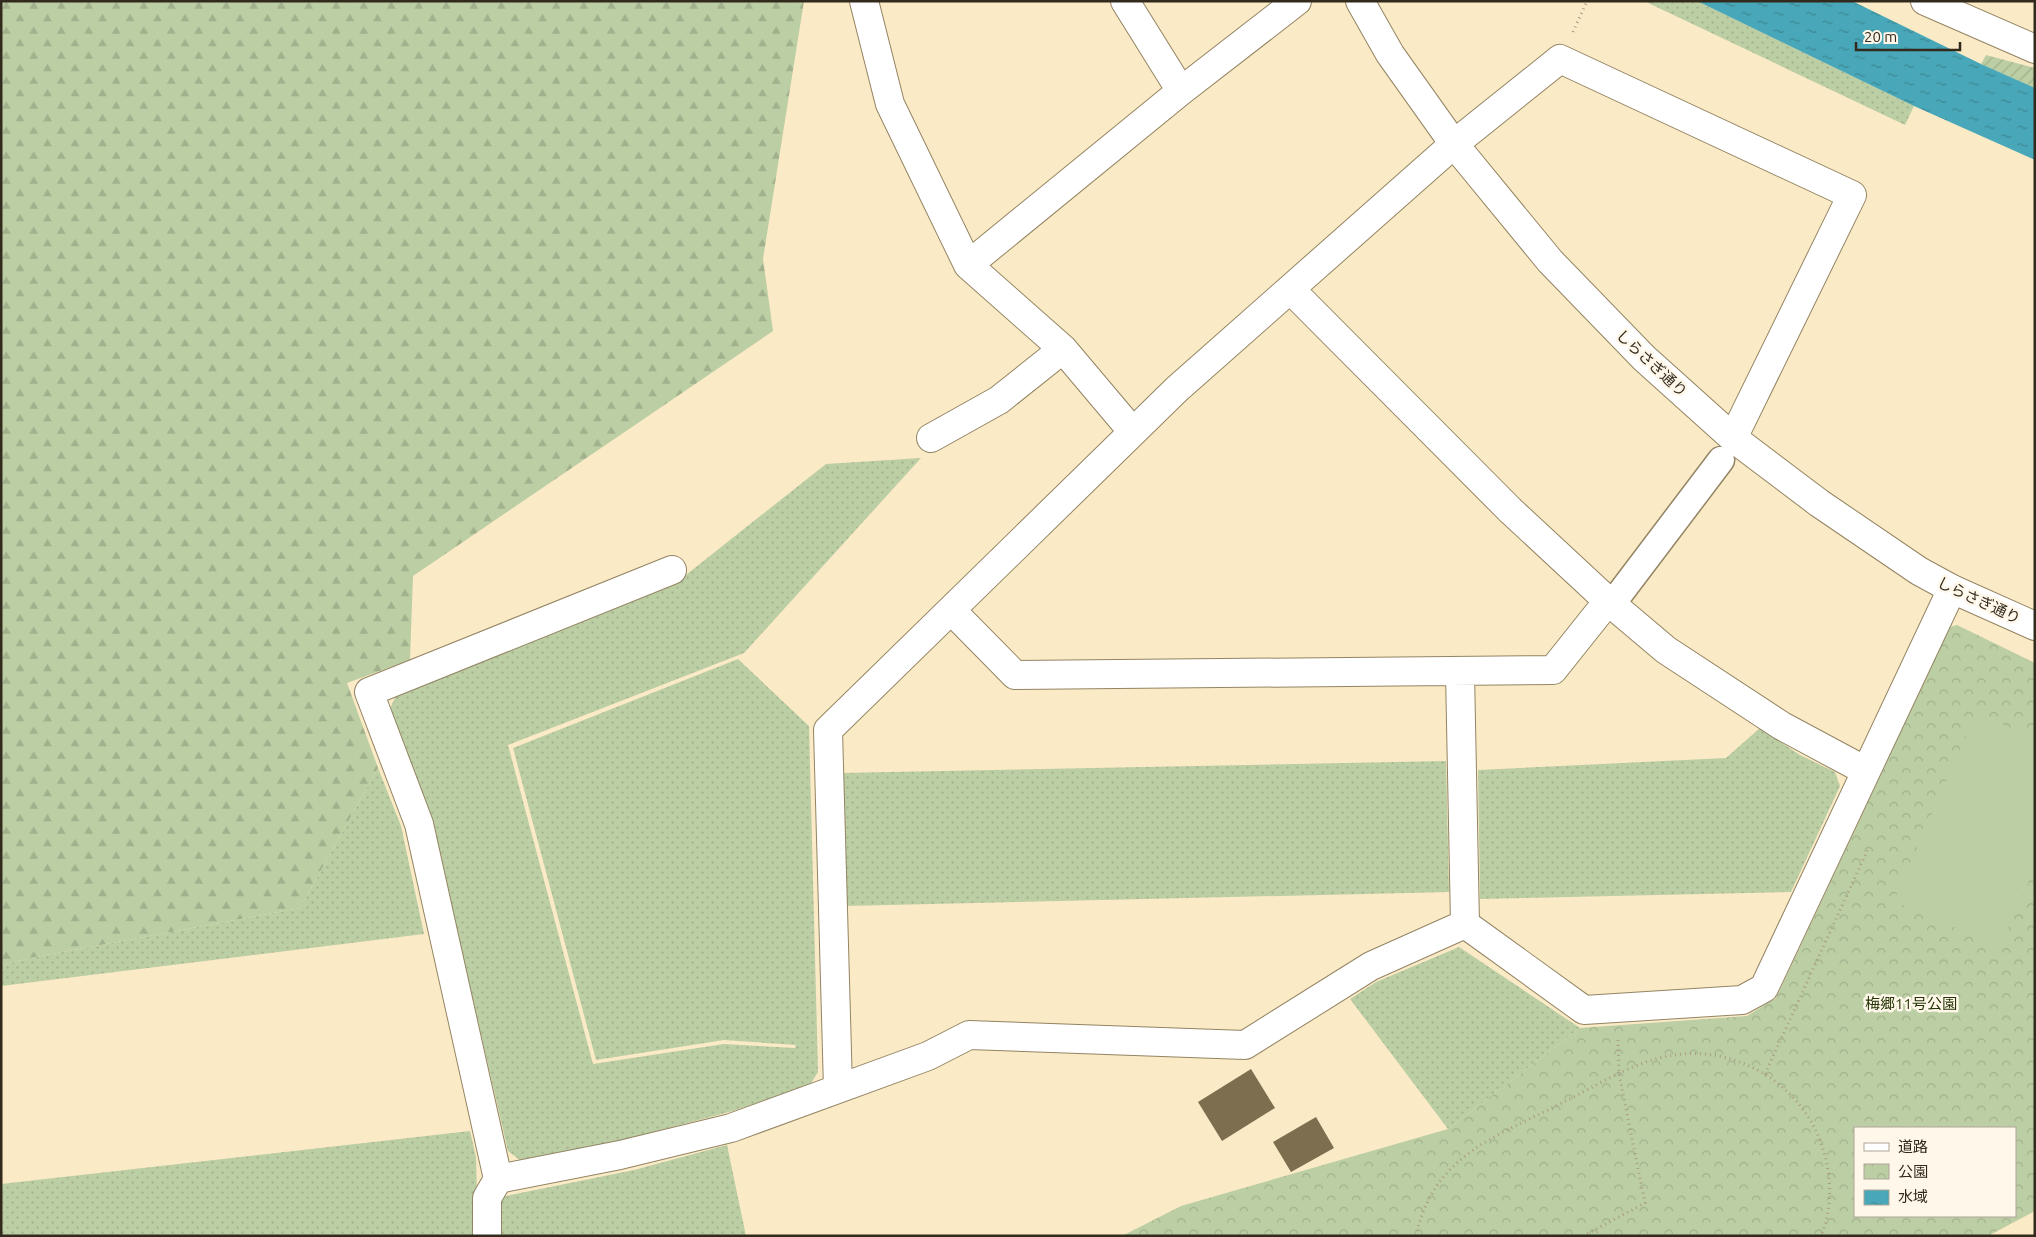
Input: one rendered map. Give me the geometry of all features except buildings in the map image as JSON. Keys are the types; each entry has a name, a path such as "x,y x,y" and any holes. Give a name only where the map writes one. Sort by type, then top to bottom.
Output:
{"street":[{"path":"864,1 890,104 968,265 1062,349 1133,432"},
{"path":"1125,1 1181,91"},
{"path":"968,265 1181,91 1297,1"},
{"name":"しらさぎ通り","path":"1360,1 1390,54 1454,144 1550,261 1644,358 1727,449 1819,503 1919,571 1952,589 2035,626"},
{"path":"1925,1 2035,49"},
{"path":"838,1088 828,730 1177,389 1454,144 1560,60 1852,195 1727,449 1610,603 1553,670 1015,675 951,610"},
{"path":"1290,289 1510,510 1610,603 1666,650 1773,720 1866,771"},
{"path":"931,438 999,400 1062,349"},
{"path":"487,1236 487,1198 498,1179 419,824 369,692 672,570"},
{"path":"1465,924 1584,1010 1742,1000 1764,988 1952,589"},
{"path":"1460,672 1465,924"},
{"path":"498,1179 620,1155 731,1128 928,1056 969,1036 1245,1045 1371,966 1465,924"}],"path":[{"path":"1416,1236 1420,1218 1437,1184 1462,1156 1494,1137 1620,1074 1639,1065 1675,1055 1712,1055 1748,1065 1773,1078 1794,1097 1811,1119 1823,1145 1829,1172 1829,1201 1821,1236"},
{"path":"1583,1236 1645,1203 1620,1074"}],"green space":[{"path":"1,1 804,1 763,259 773,331 413,576 410,660 347,683 378,768 300,908 1,965"},
{"path":"1644,1 1697,1 1914,106 1905,125"},
{"path":"1986,55 2035,68 2035,88 1981,64"},
{"path":"921,458 744,653 508,745 593,1064 724,1044 795,1048 796,1045 724,1040 596,1060 513,748 738,659 809,726 818,1072 810,1085 733,1111 615,1142 521,1161 508,1151 431,818 390,709 396,695 677,582 826,464"},
{"name":"梅郷11号公園","path":"1957,625 2035,663 2035,1211 1988,1236 1122,1236 1181,1206 1448,1129 1580,1028 1747,1016 1776,998 1950,627"},
{"path":"1976,713 2035,739 2035,867 2000,947 1894,901"},
{"path":"1760,728 1800,755 1835,772 1840,786 1791,892 1480,899 1478,770 1726,758"},
{"path":"1446,761 1449,892 845,906 841,773"},
{"path":"378,768 401,826 424,934 1,986 1,965 300,908"},
{"path":"1459,947 1580,1028 1448,1129 1350,999 1376,982"},
{"path":"470,1131 476,1157 478,1236 1,1236 1,1184"},
{"path":"727,1145 746,1236 497,1236 496,1198 634,1170"}],"water":[{"path":"1697,1 1852,1 1981,64 2035,88 2035,160 1914,106"}]}
